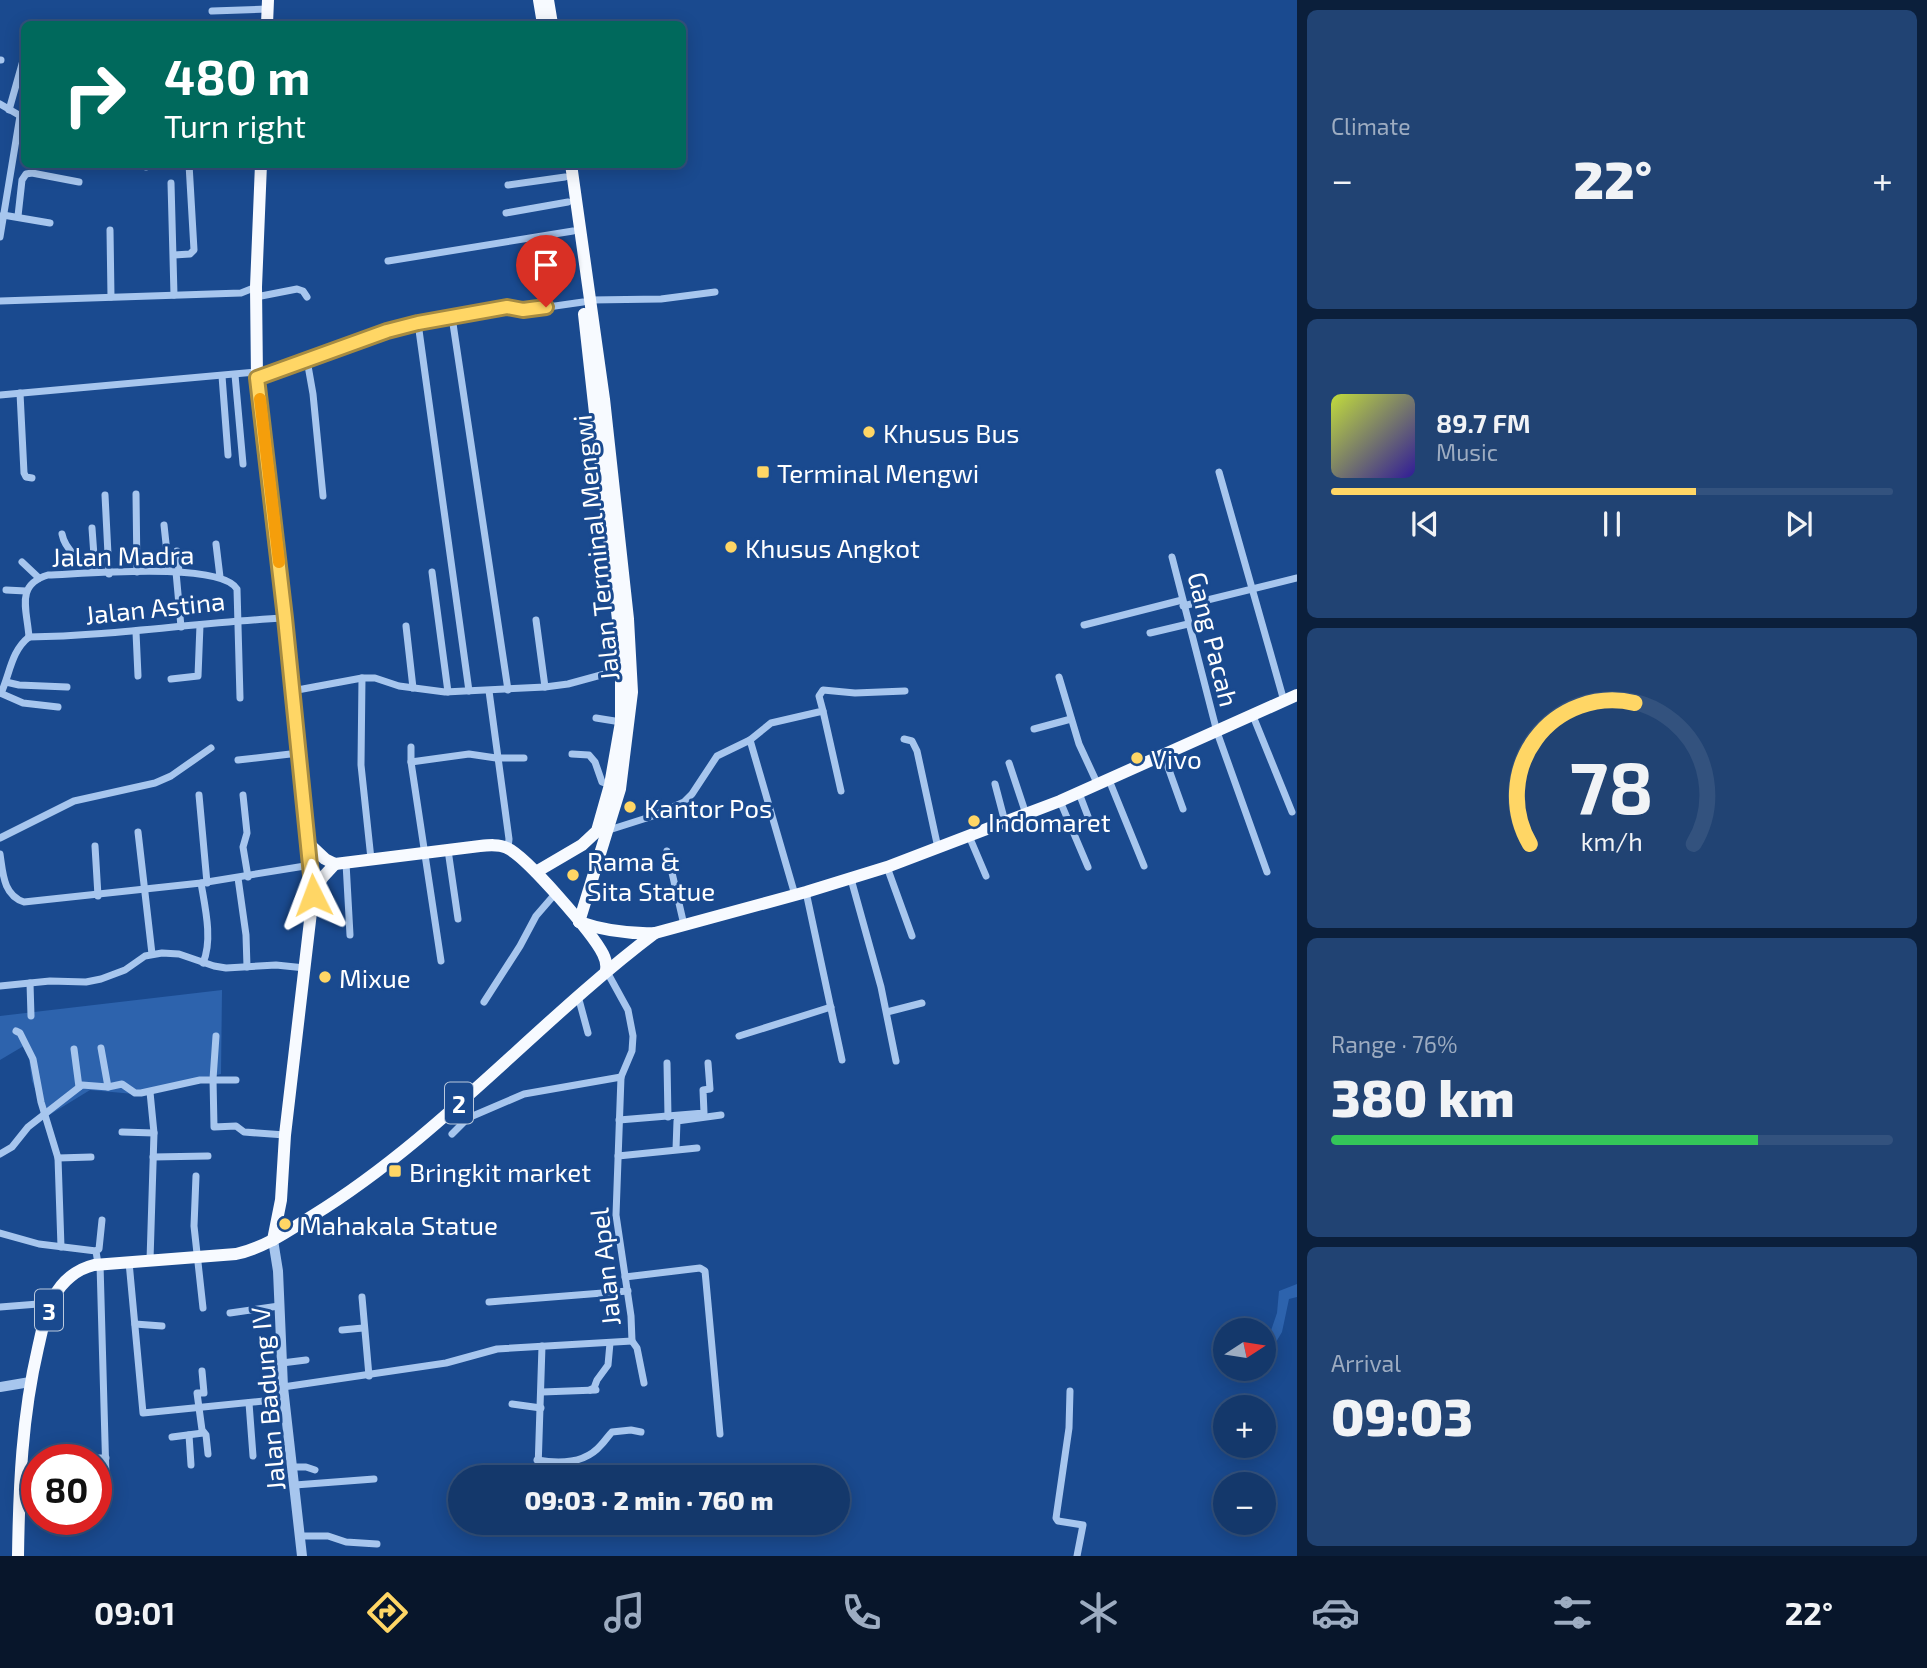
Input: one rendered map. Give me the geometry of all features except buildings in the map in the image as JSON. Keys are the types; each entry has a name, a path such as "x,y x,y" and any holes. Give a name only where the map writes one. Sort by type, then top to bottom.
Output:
{"highway":[{"path":"539,0 542,21"},
{"path":"548,0 552,21"},
{"path":"261,168 256,295 257,375 313,891 285,1135 281,1200 273,1240"},
{"name":"Jalan Terminal Mengwi","path":"536,872 592,838 615,787 628,738 627,668 619,537 587,301 572,168"},
{"name":"Jalan Terminal Mengwi","path":"564,171 587,301"},
{"name":"Jalan Terminal Mengwi","path":"579,922 608,831 627,668"},
{"name":"2","path":"579,922 625,934 655,933 851,879 1060,802 1297,695"},
{"path":"308,844 316,852 341,863 374,862 448,849 493,845 508,848 536,872 579,922 600,949 606,961 606,970"},
{"path":"313,891 323,877 341,863"},
{"name":"2","path":"301,1223 340,1199 390,1162 445,1116 606,970 655,933"},
{"path":"281,1200 286,1216 301,1223"},
{"name":"3","path":"18,1556 19,1496 30,1382 51,1303 61,1285 72,1275 98,1260 129,1262 240,1253 273,1240 301,1223"}],"street":[{"path":"212,11 268,4"},
{"path":"9,110 21,68"},
{"path":"0,104 21,116"},
{"path":"0,237 21,122"},
{"path":"174,255 191,254 194,250 189,168"},
{"path":"508,185 564,171"},
{"path":"18,216 22,180 26,174 79,182"},
{"path":"171,183 174,295"},
{"path":"506,213 568,201"},
{"path":"3,215 50,223"},
{"path":"110,230 110,298"},
{"path":"388,261 573,231"},
{"path":"0,301 241,293 256,295 297,289 303,291 307,297"},
{"path":"0,395 257,375 418,323 507,307 527,310 587,301 661,299 715,292"},
{"path":"241,293 256,295"},
{"path":"452,317 508,690"},
{"path":"418,323 469,691"},
{"path":"307,360 323,496"},
{"path":"235,375 243,464"},
{"path":"222,376 228,455"},
{"path":"20,393 24,474 32,478"},
{"path":"1219,472 1284,701"},
{"path":"136,494 137,572"},
{"path":"105,495 109,574"},
{"path":"164,525 175,571 181,627"},
{"path":"92,528 95,571"},
{"path":"62,534 65,543 75,555 95,571"},
{"path":"216,544 220,576"},
{"path":"175,571 177,551"},
{"name":"Gang Pacah","path":"1172,556 1217,732 1267,872"},
{"path":"22,562 38,578"},
{"name":"Jalan Madra","path":"29,637 26,591 38,578 95,571 109,574 175,571 220,576 234,584 237,589 240,698"},
{"path":"432,572 448,692"},
{"path":"1084,625 1297,578"},
{"path":"6,590 26,591"},
{"name":"Jalan Astina","path":"29,637 77,637 239,620 285,618"},
{"path":"536,620 545,687"},
{"path":"1150,633 1188,624"},
{"path":"171,678 198,676 200,625"},
{"path":"406,626 413,688"},
{"path":"136,632 138,676"},
{"path":"29,637 21,643 0,693 23,703 58,707"},
{"path":"292,691 362,678 448,692 508,690 568,684 627,668"},
{"path":"1059,677 1079,744 1104,782 1144,866"},
{"path":"362,678 361,765 374,862"},
{"path":"6,682 67,687"},
{"path":"841,791 819,696 823,690 855,693 905,691"},
{"path":"489,691 508,848"},
{"path":"608,831 684,802 717,756 750,740 771,723 823,711"},
{"path":"1253,716 1292,812"},
{"path":"596,718 621,722"},
{"path":"1034,729 1071,719"},
{"path":"904,739 912,741 917,751 938,848"},
{"path":"750,740 801,894 842,1060"},
{"path":"411,747 441,961"},
{"path":"0,838 84,797 155,783 171,776 211,748"},
{"path":"238,760 299,753"},
{"path":"411,762 469,754 524,758"},
{"path":"572,754 589,755 595,762 602,782 615,787"},
{"path":"1164,756 1183,809"},
{"path":"1009,763 1026,814"},
{"path":"995,783 1005,822"},
{"path":"1079,793 1092,827"},
{"path":"243,795 247,833 243,848 248,877"},
{"path":"199,796 207,934 207,954 203,963"},
{"path":"1060,802 1088,867"},
{"path":"138,832 152,954"},
{"path":"969,836 986,876"},
{"path":"95,846 98,896"},
{"path":"448,849 458,919"},
{"path":"667,851 684,925"},
{"path":"0,854 5,885 19,901 33,902 204,883 312,865"},
{"path":"341,863 350,935"},
{"path":"887,867 912,936"},
{"path":"238,878 246,934 247,967"},
{"path":"851,879 887,1012 896,1061"},
{"path":"484,1002 536,916 555,894"},
{"path":"0,986 101,979 125,970 152,954 172,953 226,968 276,965 304,968"},
{"name":"Jalan Apel","path":"283,1387 446,1363 496,1349 632,1340 628,1291 616,1214 621,1077 632,1051 632,1032 623,999 606,970"},
{"path":"30,983 32,1016"},
{"path":"578,995 588,1033"},
{"path":"887,1012 922,1003"},
{"path":"739,1036 831,1007"},
{"path":"16,1031 20,1033 33,1059 58,1158 61,1247"},
{"path":"216,1036 214,1127 236,1126 243,1132 285,1135"},
{"path":"101,1048 108,1087"},
{"path":"74,1049 79,1087"},
{"path":"667,1062 668,1117"},
{"path":"619,1120 704,1113 702,1090 710,1089 708,1063"},
{"path":"452,1134 468,1118 524,1094 621,1077"},
{"path":"0,1154 12,1147 21,1134 79,1087 91,1084 108,1087 122,1084 135,1093 150,1093 164,1087 213,1079 236,1080"},
{"path":"150,1093 154,1133 150,1260"},
{"path":"676,1149 677,1121 721,1115"},
{"path":"122,1132 154,1133"},
{"path":"618,1156 697,1148"},
{"path":"153,1157 208,1156"},
{"path":"58,1158 92,1157"},
{"path":"196,1176 194,1226 203,1308"},
{"path":"102,1220 98,1260 105,1444"},
{"path":"0,1233 61,1247 98,1260"},
{"name":"Jalan Badung IV","path":"273,1240 284,1399 302,1556"},
{"path":"129,1262 143,1413 284,1399"},
{"path":"625,1277 699,1268 705,1270 720,1434"},
{"path":"489,1302 628,1291"},
{"path":"362,1297 369,1376"},
{"path":"0,1307 51,1303"},
{"path":"230,1313 279,1306"},
{"path":"135,1324 162,1326"},
{"path":"342,1330 363,1328"},
{"path":"632,1340 637,1348 644,1382"},
{"path":"542,1392 593,1390 608,1365 610,1343"},
{"path":"538,1465 542,1346"},
{"path":"282,1363 306,1360"},
{"path":"202,1371 204,1393 197,1393 208,1454"},
{"path":"0,1387 30,1382"},
{"path":"1070,1391 1069,1428 1056,1518 1058,1521 1083,1525 1077,1556"},
{"path":"249,1403 253,1456"},
{"path":"512,1404 541,1408"},
{"path":"538,1457 561,1464 582,1458 600,1447 612,1432 641,1432"},
{"path":"173,1437 203,1433"},
{"path":"189,1435 191,1465"},
{"path":"293,1467 315,1470"},
{"path":"295,1485 374,1479"},
{"path":"300,1536 328,1536 346,1542 377,1544"}],"shaded area":[{"path":"222,990 221,1074 134,1094 90,1090 46,1117 32,1081 27,1044 0,1060 0,1016"},
{"path":"1297,1284 1297,1297 1289,1299 1282,1332 1276,1342 1275,1318 1279,1291"}],"slow traffic":[{"path":"260,399 279,562"}],"place":[{"name":"Khusus Bus","path":"869,432"},
{"name":"Terminal Mengwi","path":"763,472"},
{"name":"Khusus Angkot","path":"731,547"},
{"name":"Vivo","path":"1137,758"},
{"name":"Kantor Pos","path":"630,807"},
{"name":"Indomaret","path":"974,821"},
{"name":"Rama & Sita Statue","path":"573,875"},
{"name":"Mixue","path":"325,977"},
{"name":"Bringkit market","path":"395,1171"},
{"name":"Mahakala Statue","path":"285,1224"}],"route":[{"path":"313,895 312,865 257,378 387,331 418,323 507,307 519,310 546,307"}]}
